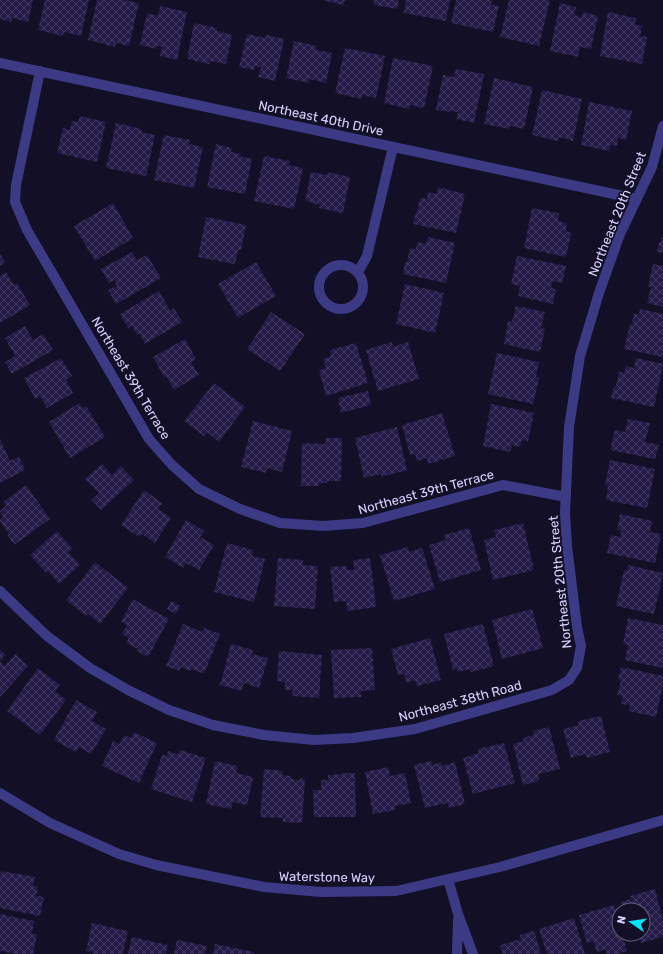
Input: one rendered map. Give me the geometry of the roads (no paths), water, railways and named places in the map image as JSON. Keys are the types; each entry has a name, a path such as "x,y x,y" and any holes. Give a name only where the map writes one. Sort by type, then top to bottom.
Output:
{"street":[{"name":"Northeast 40th Drive","path":"0,63 637,199"},
{"name":"Northeast 39th Terrace","path":"40,71 16,185 15,202 27,230 150,439 172,465 199,489 240,510 280,523 323,526 363,523 503,485 566,497"},
{"name":"Northeast 20th Street","path":"577,668 581,646 577,628 566,546 565,513 569,427 580,356 599,293 620,234 652,167 663,126"},
{"path":"358,272 368,256 393,146"},
{"path":"337,264 345,264 358,272 363,282 363,289 361,297 356,303 344,309 336,308 329,305 322,298 319,291 319,283 321,276 330,267 337,264"},
{"name":"Northeast 38th Road","path":"0,590 47,636 90,668 128,690 169,710 213,725 264,735 314,740 352,738 415,729 552,690 569,680 577,668"},
{"name":"Waterstone Way","path":"0,793 50,823 119,854 156,865 264,888 321,892 396,891 500,866 663,820"},
{"path":"448,879 458,914 473,954"},
{"path":"457,954 458,914"}]}
